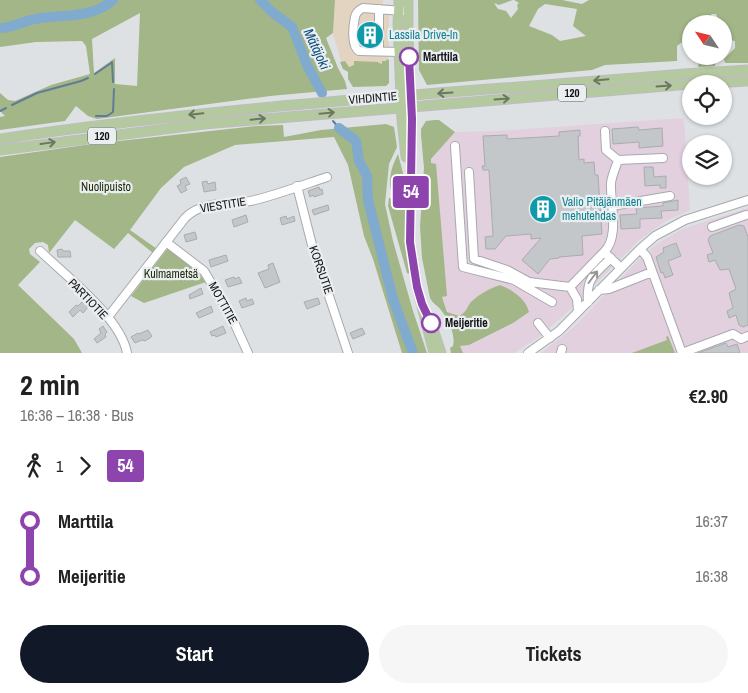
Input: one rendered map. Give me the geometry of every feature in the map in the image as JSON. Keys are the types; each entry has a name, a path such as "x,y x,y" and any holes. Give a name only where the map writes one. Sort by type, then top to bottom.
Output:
{"main road":[{"path":"400,0 403,11 412,264 425,325 434,353"},
{"path":"406,96 400,52 403,11 408,0"},
{"name":"VIHDINTIE","path":"0,139 186,115 674,74 748,70"},
{"path":"732,82 748,81"},
{"name":"VIHDINTIE","path":"0,150 204,124 682,85"},
{"path":"422,304 431,323 441,353"}],"street":[{"path":"400,52 359,50 353,44 355,17 358,11 363,8 403,11"},
{"path":"379,9 379,51"},
{"path":"605,131 606,150 618,160 663,158"},
{"path":"455,146 463,267 514,280 552,302"},
{"path":"570,287 609,247 613,224 611,182 618,160"},
{"path":"469,172 474,258"},
{"name":"VIESTITIE","path":"108,318 185,218 197,208 256,200 326,177"},
{"name":"KORSUTIE","path":"297,186 312,245 348,353"},
{"path":"612,206 670,196"},
{"path":"528,353 550,338 655,236 672,226 697,216 745,201 747,216 712,227"},
{"name":"MOTTITIE","path":"166,242 204,271 232,318 248,353"},
{"path":"640,249 647,257 682,353 733,334 741,338 748,336"},
{"name":"PARTIOTIE","path":"40,251 99,307 122,339 127,353"},
{"path":"604,252 621,268"},
{"path":"462,256 474,258 507,270 529,282 570,287"},
{"path":"588,302 587,290 589,281 611,258"},
{"path":"598,290 609,289 652,272"},
{"path":"570,287 577,299 578,311"},
{"path":"538,323 550,338"}],"shaded area":[{"path":"335,0 383,0 383,4 389,4 387,62 349,67 345,61 341,61 333,34"},
{"path":"682,118 685,135 682,135 682,185 688,185 690,210 666,221 638,241 571,309 538,338 514,353 463,353 434,275 431,241 431,159 455,132 498,131"},
{"path":"748,208 748,353 541,353 574,327 639,259 654,246 682,229"}],"green space":[{"path":"0,0 335,0 333,33 326,38 347,89 270,96 97,119 88,116 76,106 65,121 0,130 0,117 5,116 0,111 0,93 8,100 15,101 51,85 90,74 86,46 82,41 36,42 0,47","holes":["140,13 137,86 115,84 115,58 94,73 92,39"]},
{"path":"418,0 513,0 499,5 494,3 498,9 506,11 511,18 518,9 517,5 519,3 514,0 562,0 582,4 589,0 748,0 748,63 732,63 732,51 735,48 735,41 732,40 732,15 682,15 682,42 677,46 677,61 605,65 592,70 427,85 419,70","holes":["545,4 577,9 573,26 586,36 560,41 552,35 529,26 538,9"]},
{"path":"389,60 389,83 386,86 353,87 348,79 348,72 343,69 340,62 345,61 349,67 354,65 354,61 378,62 382,64 382,61"},
{"path":"698,65 715,65 715,66 698,67"},
{"path":"439,120 455,132 431,159 431,163 436,164 447,296 442,297 447,312 459,316 478,296 500,285 518,296 525,303 529,312 513,323 469,345 460,346 463,353 451,353 450,348 454,342 449,322 440,308 430,298 422,258 420,226 424,168 421,129 426,121"},
{"name":"Nuolipuisto","path":"386,124 394,127 397,147 389,164 385,204 393,241 427,353 402,353 364,236 348,165 334,137 235,145 184,167 161,188 130,230 157,249 153,253 128,233 114,249 75,220 49,253 48,245 43,242 35,243 29,249 30,254 40,262 18,285 74,339 82,353 0,353 0,157 92,144 257,126 283,125 284,137 321,130"},
{"path":"398,154 403,173 405,194 401,196 393,195 390,186 392,169"},
{"path":"389,198 406,201 407,248 410,274 407,273 388,206"},
{"name":"Kulmametsä","path":"168,248 195,269 206,282 144,303 131,296"},
{"path":"668,336 675,353 632,353 667,340 666,337"}],"building":[{"name":"Lassila Drive-In","path":"363,26 373,26 373,39 363,39"},
{"path":"638,127 639,130 662,128 663,146 639,148 639,142 613,144 612,129"},
{"name":"Valio Pitäjänmäen mehutehdas","path":"580,130 580,136 578,136 579,160 584,159 584,163 594,162 595,175 598,175 602,234 582,236 583,255 550,259 538,274 522,260 541,238 531,239 531,234 506,236 495,249 486,249 485,237 493,236 489,170 483,170 482,166 485,166 483,136 507,135 507,139 559,136 559,132"},
{"path":"644,167 653,167 654,177 666,176 666,188 660,188 660,185 645,186"},
{"path":"186,177 190,184 185,186 187,190 181,193 177,186 181,184 180,180"},
{"path":"207,181 208,184 215,182 216,190 204,192 202,182"},
{"path":"319,187 320,190 322,189 323,194 310,197 308,191"},
{"path":"678,200 678,210 661,211 662,218 640,219 640,228 621,229 620,215 637,214 636,208 663,206 663,203"},
{"path":"328,205 329,210 314,215 312,210"},
{"path":"246,215 248,222 234,227 232,220"},
{"path":"286,216 287,219 294,216 295,221 282,225 280,218"},
{"path":"739,225 744,226 748,237 748,325 743,327 739,325 736,315 729,318 727,311 733,308 729,293 736,289 729,269 720,270 715,260 709,262 707,255 713,253 708,240 710,236"},
{"path":"195,232 197,239 186,242 184,235"},
{"path":"676,243 681,256 668,261 673,275 665,278 663,272 661,273 656,257 664,252 663,248"},
{"path":"62,249 63,251 70,251 71,257 58,257 57,250"},
{"path":"226,255 228,261 211,267 209,260"},
{"path":"273,263 280,282 265,288 258,273 269,269 268,265"},
{"path":"234,277 235,279 239,277 242,283 228,287 225,280"},
{"path":"201,288 203,294 190,299 189,295"},
{"path":"246,298 247,301 252,299 254,304 242,308 239,301"},
{"path":"318,298 320,304 307,309 304,302"},
{"path":"82,302 88,307 83,313 80,310 73,317 69,312"},
{"path":"211,306 213,312 199,318 196,313"},
{"path":"103,326 107,332 105,334 106,337 97,343 94,339 101,333 99,329"},
{"path":"223,326 226,333 216,337 215,335 212,336 210,332"},
{"path":"362,328 365,334 353,339 350,333"},
{"path":"148,330 152,336 145,341 142,340 135,343 131,337 138,333"},
{"path":"726,343 728,347 737,344 740,353 698,353"}],"waterway":[{"name":"Mätäjoki","path":"0,28 41,18 84,14 104,7 113,0"},
{"name":"Mätäjoki","path":"260,0 292,27 307,65 322,93"},
{"path":"112,62 113,82"},
{"path":"95,74 111,63"},
{"path":"12,105 37,93 88,78"},
{"path":"96,116 107,116 113,112 114,89"},
{"path":"0,111 6,108"},
{"name":"Mätäjoki","path":"333,121 339,128"},
{"name":"Mätäjoki","path":"339,128 356,141 359,161 367,176 368,200 393,299 413,353"}],"bus line":[{"name":"54","path":"409,57 412,119 410,242 417,287 422,304 431,323"}],"place":[{"name":"Lassila Drive-In","path":"370,35"},
{"name":"Marttila","path":"409,57"},
{"name":"Valio Pitäjänmäen mehutehdas","path":"543,209"},
{"name":"Meijeritie","path":"431,323"}]}
